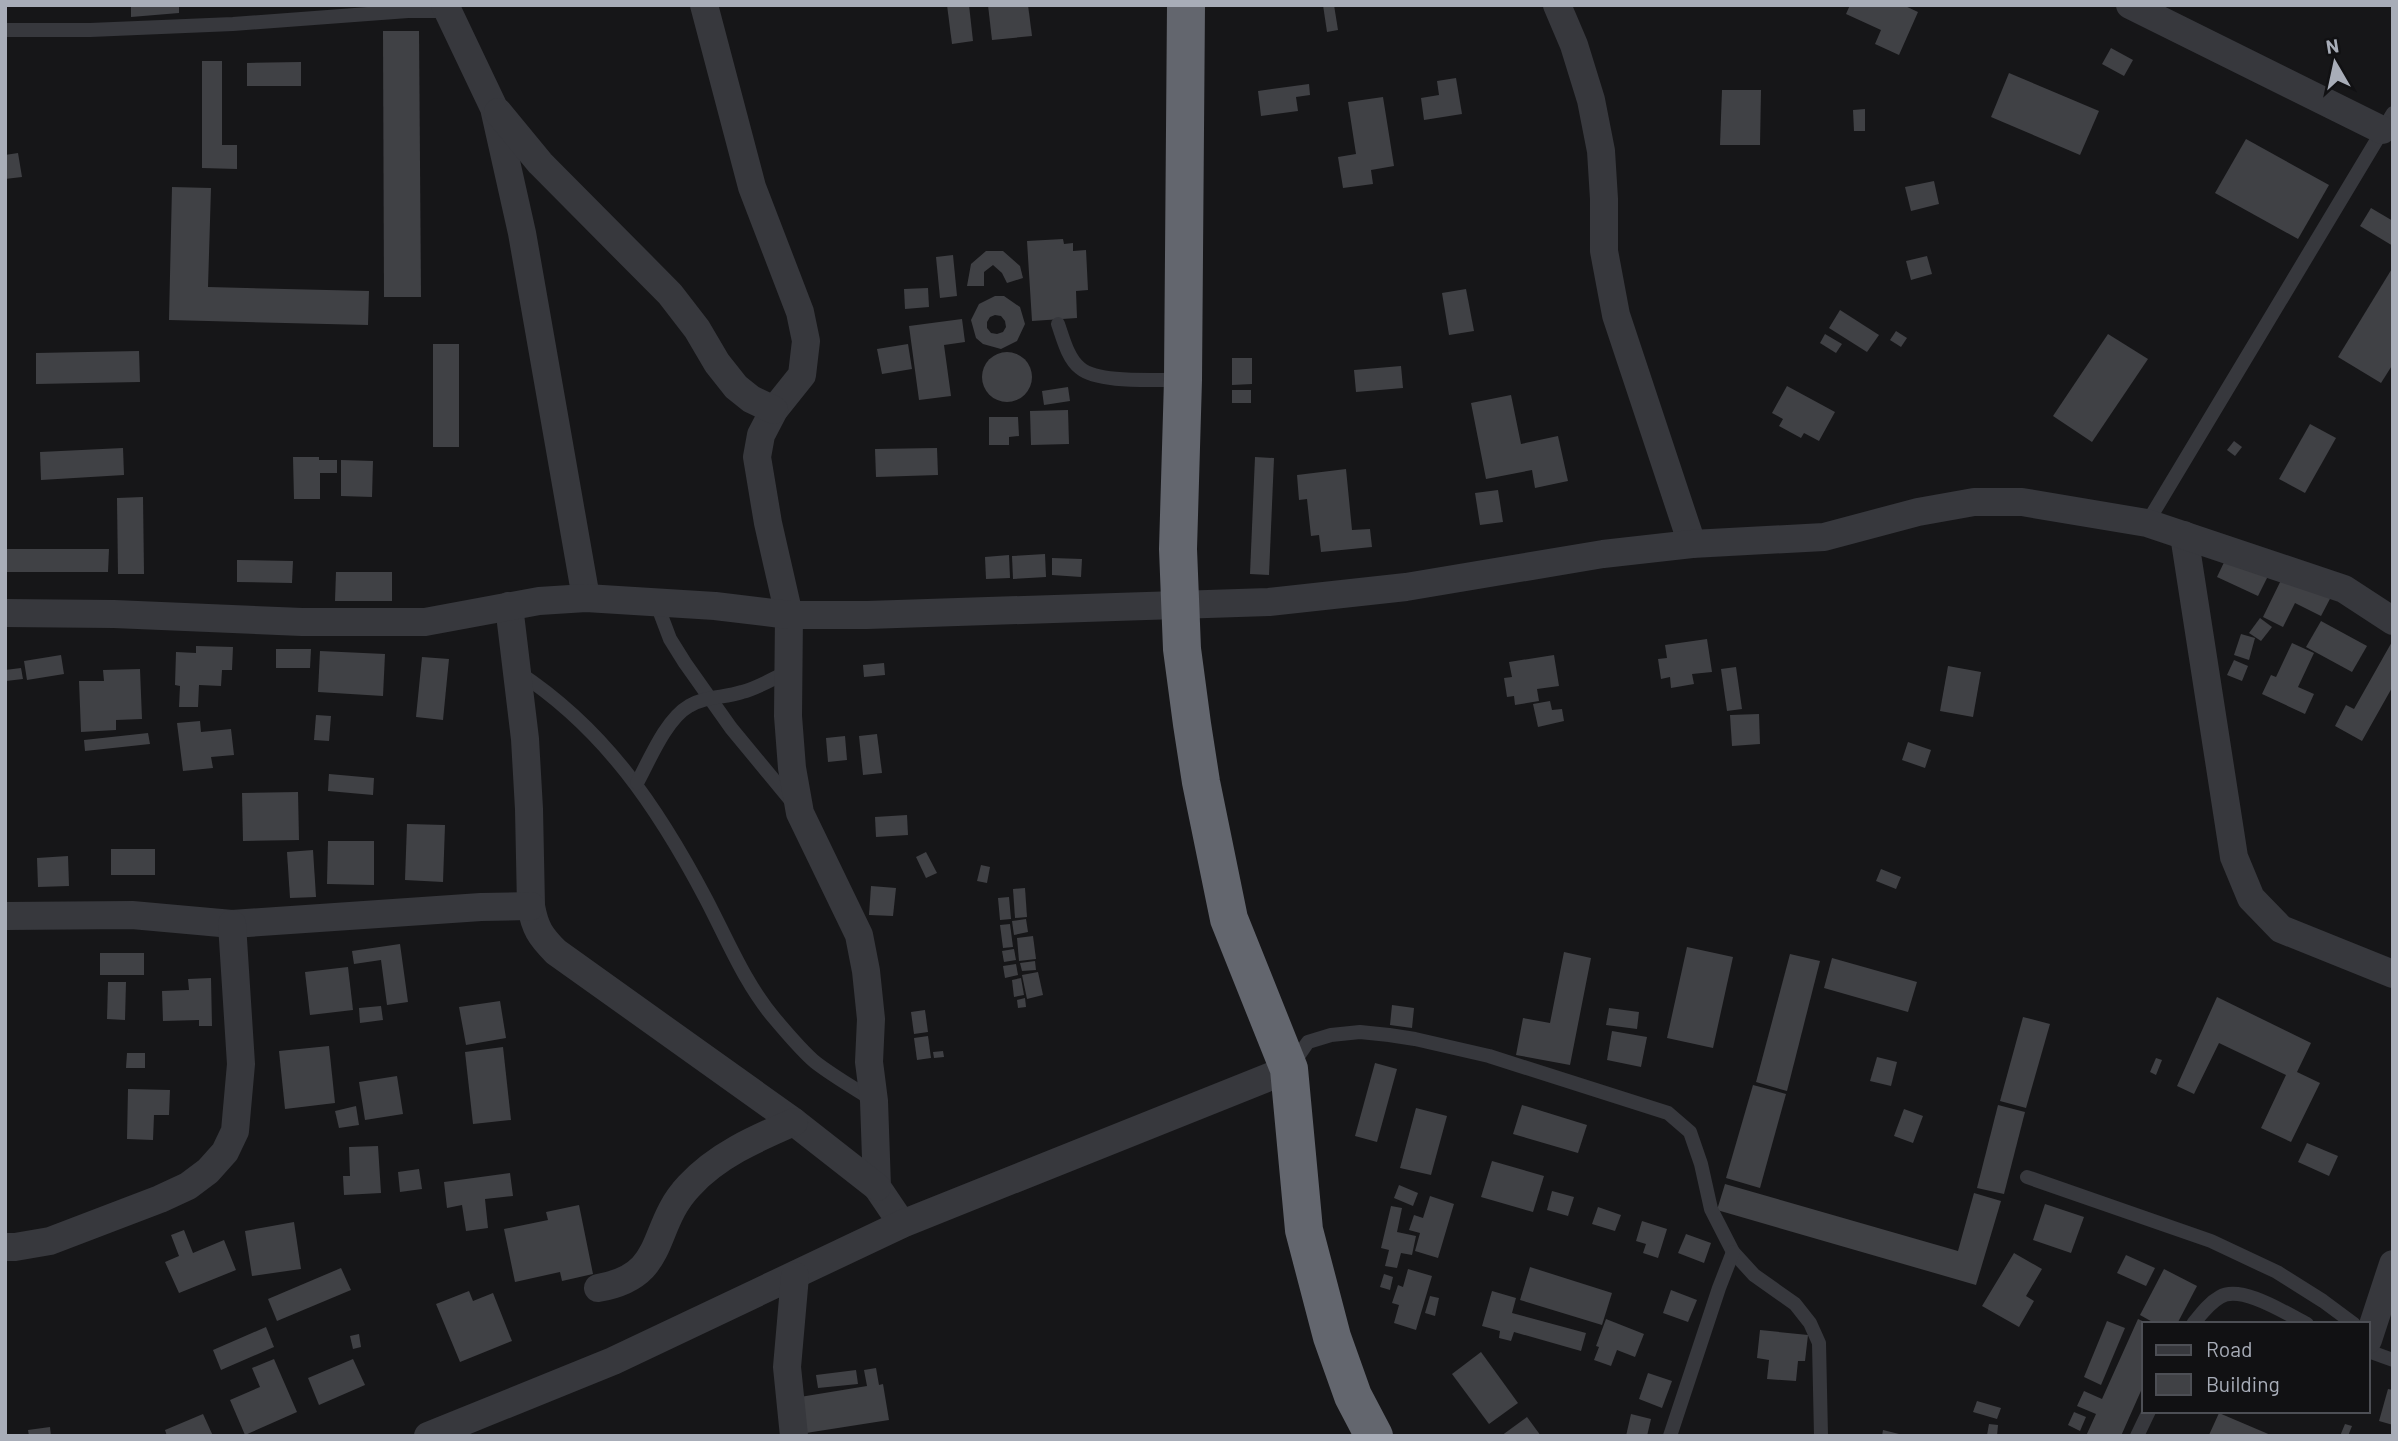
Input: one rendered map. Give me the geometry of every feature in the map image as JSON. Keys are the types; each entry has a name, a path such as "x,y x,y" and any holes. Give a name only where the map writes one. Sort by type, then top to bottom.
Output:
{"highway":[{"path":"1186,5 1183,380 1178,549 1182,649 1201,782 1229,919 1289,1069 1304,1230 1332,1337 1353,1396 1374,1436"}],"street":[{"path":"704,5 752,187 800,312 806,341 802,375 774,410 761,435 757,457 768,523 789,615 787,672 791,754 800,813 859,935 866,971 870,1007 869,1062 874,1101 877,1187"},
{"path":"1557,5 1574,45 1591,100 1601,151 1604,251 1616,315 1692,544"},
{"path":"2130,5 2388,121"},
{"path":"447,8 494,108 524,246 586,598"},
{"path":"494,108 540,163 670,294 736,387 751,400 774,410"},
{"path":"5,613 114,614 302,622 425,622 539,601 586,598 789,615 880,615 1269,602 1406,587 1603,554 1692,544 1824,537 1918,512 1974,502 2022,502 2147,523 2344,589 2393,621"},
{"path":"2184,535 2234,857 2251,898 2281,929 2393,974"},
{"path":"509,606 518,672 530,809 531,906 540,935 556,952 794,1122 877,1187 902,1224"},
{"path":"5,916 132,915 232,924 481,906 531,906"},
{"path":"5,1247 50,1241 160,1199 187,1186 208,1171 225,1152 235,1131 241,1064 232,924"},
{"path":"428,1436 612,1361 902,1224 1289,1069"},
{"path":"598,1287 617,1284 639,1273 649,1261 678,1200 697,1177 736,1150 794,1122"},
{"path":"2370,1326 2393,1264"},
{"path":"794,1436 787,1367 795,1276"}],"lane":[{"path":"5,30 90,30 233,24 447,8"},
{"path":"2147,523 2388,121"},
{"path":"1058,324 1078,367 1094,376 1183,380"},
{"path":"656,602 670,639 709,698 800,813"},
{"path":"518,672 573,713 637,783 705,897 742,970 774,1018 815,1061 874,1101"},
{"path":"637,783 659,741 688,706 709,698 740,693 787,672"},
{"path":"1289,1069 1308,1042 1331,1035 1360,1032 1389,1035 1489,1056 1668,1113 1690,1132 1702,1164 1711,1209 1733,1252 1754,1275 1795,1304 1810,1323 1819,1343 1821,1436"},
{"path":"2028,1177 2211,1241 2277,1272 2323,1301 2348,1322"},
{"path":"1670,1436 1711,1309 1733,1252"},
{"path":"2195,1322 2222,1295 2242,1294 2303,1322"},
{"path":"2370,1340 2393,1360"},
{"path":"2137,1436 2148,1413"}],"building":[{"path":"131,5 179,5 179,13 131,17"},
{"path":"947,5 969,5 973,41 952,44"},
{"path":"988,5 1028,5 1032,36 992,40"},
{"path":"1323,5 1334,5 1338,30 1327,32"},
{"path":"1850,5 1903,5 1918,12 1899,55 1875,44 1881,30 1846,14"},
{"path":"383,31 419,31 421,297 384,297"},
{"path":"2111,48 2133,60 2124,76 2102,64"},
{"path":"202,61 222,61 222,145 237,145 237,169 202,168"},
{"path":"301,62 301,86 247,86 247,63"},
{"path":"2009,73 2099,111 2080,155 1991,117"},
{"path":"1456,78 1462,114 1424,120 1421,98 1439,95 1437,81"},
{"path":"1309,84 1310,95 1296,97 1298,111 1261,116 1258,91"},
{"path":"1722,90 1761,90 1760,145 1720,145"},
{"path":"1383,97 1394,166 1371,170 1373,184 1343,188 1338,157 1356,154 1348,102"},
{"path":"1865,109 1865,131 1854,131 1853,110"},
{"path":"2246,139 2329,185 2298,239 2215,193"},
{"path":"18,153 22,177 5,179 5,155"},
{"path":"1934,181 1939,204 1911,211 1905,187"},
{"path":"172,187 211,188 208,287 369,291 368,325 169,320"},
{"path":"2371,208 2393,221 2393,246 2360,226"},
{"path":"1063,239 1064,244 1073,243 1073,251 1086,250 1088,290 1076,291 1077,318 1032,321 1027,241"},
{"path":"986,251 1003,251 1020,266 1023,278 1007,283 1002,273 993,265 984,272 984,286 967,286 971,264"},
{"path":"953,255 957,296 940,298 936,257"},
{"path":"1927,256 1932,274 1911,280 1906,261"},
{"path":"2393,267 2393,364 2381,383 2338,357"},
{"path":"928,288 929,307 905,309 904,289"},
{"path":"1466,289 1474,331 1449,335 1442,293"},
{"path":"995,296 1004,296 1020,307 1025,324 1017,341 1001,349 983,344 976,338 971,320 979,304","holes":["1001,316 1006,327 1003,332 991,333 987,322 990,317"]},
{"path":"1840,310 1879,335 1867,352 1829,328"},
{"path":"962,319 965,342 944,345 951,396 919,400 909,326"},
{"path":"1896,331 1907,338 1901,347 1890,340"},
{"path":"1825,334 1842,344 1836,353 1820,343"},
{"path":"2108,334 2148,359 2092,442 2053,416"},
{"path":"433,344 459,344 459,447 433,447"},
{"path":"908,344 912,369 882,374 877,349"},
{"path":"139,351 140,382 36,384 36,353"},
{"path":"1007,352 1025,359 1032,377 1025,395 1007,402 989,395 982,377 989,359"},
{"path":"1232,358 1252,358 1252,384 1232,385"},
{"path":"1401,366 1403,388 1356,392 1354,370"},
{"path":"1787,386 1835,412 1819,441 1804,433 1801,438 1779,426 1783,419 1772,413"},
{"path":"1068,387 1070,401 1044,405 1042,391"},
{"path":"1232,390 1251,390 1251,403 1232,403"},
{"path":"1511,395 1521,444 1558,436 1568,481 1535,488 1532,470 1486,479 1471,403"},
{"path":"1068,410 1069,444 1031,445 1030,411"},
{"path":"989,417 1018,417 1019,436 1009,437 1009,445 989,445"},
{"path":"2310,424 2336,438 2305,493 2279,479"},
{"path":"2234,441 2242,447 2235,456 2227,450"},
{"path":"123,448 124,475 41,480 40,452"},
{"path":"937,448 938,475 876,477 875,449"},
{"path":"293,457 337,460 337,473 320,473 320,499 294,499"},
{"path":"1255,457 1274,458 1269,575 1250,574"},
{"path":"341,460 373,461 372,497 341,496"},
{"path":"1346,469 1352,530 1370,529 1372,547 1321,552 1319,535 1311,536 1307,499 1299,500 1297,475"},
{"path":"1498,490 1503,522 1480,525 1475,493"},
{"path":"143,497 144,574 118,574 117,498"},
{"path":"5,549 109,549 108,572 5,572"},
{"path":"2229,552 2270,572 2258,596 2217,577"},
{"path":"1045,554 1046,577 1013,579 1012,556"},
{"path":"1009,555 1010,578 986,579 985,557"},
{"path":"1052,558 1082,559 1081,577 1052,575"},
{"path":"237,560 293,561 292,583 237,582"},
{"path":"336,572 392,572 392,601 335,601"},
{"path":"2285,572 2332,595 2321,616 2295,603 2283,627 2263,617"},
{"path":"2260,618 2272,627 2261,641 2249,633"},
{"path":"2321,621 2367,646 2352,672 2306,647"},
{"path":"2241,634 2255,638 2249,660 2234,655"},
{"path":"1707,639 1712,672 1692,674 1694,684 1671,688 1670,677 1661,679 1658,659 1667,658 1665,645"},
{"path":"2393,640 2393,686 2362,741 2335,726 2346,705 2354,709"},
{"path":"2292,643 2314,653 2298,687 2314,694 2305,714 2262,694 2271,675 2276,677"},
{"path":"196,646 233,647 232,670 222,670 221,686 199,685 198,707 179,707 180,686 175,685 176,652 196,653"},
{"path":"276,649 311,649 310,668 276,668"},
{"path":"320,651 385,654 383,696 318,692"},
{"path":"61,655 64,674 27,680 24,661"},
{"path":"1554,655 1559,686 1537,689 1539,701 1515,705 1514,696 1507,697 1504,678 1512,677 1509,662"},
{"path":"422,657 449,659 443,720 416,717"},
{"path":"2234,660 2248,666 2242,681 2227,675"},
{"path":"884,663 885,675 864,677 863,665"},
{"path":"1948,666 1981,672 1973,717 1940,711"},
{"path":"1736,667 1742,709 1727,711 1721,669"},
{"path":"21,668 23,679 6,681 5,670"},
{"path":"140,669 142,719 116,720 116,730 81,732 79,681 104,681 103,670"},
{"path":"1550,701 1552,710 1562,709 1564,721 1538,727 1533,704"},
{"path":"1759,714 1760,744 1732,746 1730,715"},
{"path":"316,715 331,716 329,741 314,740"},
{"path":"200,721 201,732 231,729 234,755 211,757 213,768 183,771 177,723"},
{"path":"148,733 150,744 85,751 84,740"},
{"path":"877,734 882,773 863,775 859,736"},
{"path":"845,736 847,760 828,762 826,738"},
{"path":"1908,742 1931,750 1925,768 1902,760"},
{"path":"329,774 374,778 373,795 328,791"},
{"path":"298,792 299,840 243,841 242,793"},
{"path":"907,815 908,835 876,837 875,817"},
{"path":"407,824 445,825 443,882 405,880"},
{"path":"328,841 374,841 374,885 327,884"},
{"path":"111,849 155,849 155,875 111,875"},
{"path":"313,850 316,897 290,898 287,852"},
{"path":"926,852 937,873 926,878 916,857"},
{"path":"68,856 69,886 38,887 37,858"},
{"path":"981,865 990,867 987,883 977,881"},
{"path":"1881,869 1901,877 1896,889 1876,881"},
{"path":"871,886 896,888 893,916 869,915"},
{"path":"1025,888 1027,917 1015,918 1013,889"},
{"path":"1009,897 1011,919 1000,920 998,898"},
{"path":"1026,919 1028,932 1014,935 1012,921"},
{"path":"1010,924 1013,947 1003,948 1000,925"},
{"path":"1033,936 1036,959 1019,961 1017,938"},
{"path":"400,944 408,1002 387,1005 381,960 354,964 352,951"},
{"path":"1687,947 1733,957 1713,1048 1667,1038"},
{"path":"1014,949 1016,960 1004,962 1002,951"},
{"path":"1564,952 1591,958 1570,1065 1516,1055 1523,1018 1550,1023"},
{"path":"100,953 144,953 144,975 100,975"},
{"path":"1790,954 1820,961 1787,1091 1756,1082"},
{"path":"1832,958 1917,982 1908,1012 1824,988"},
{"path":"1035,961 1036,970 1022,971 1020,963"},
{"path":"1016,964 1018,975 1005,978 1003,966"},
{"path":"348,967 353,1010 310,1015 305,972"},
{"path":"1038,972 1043,995 1027,999 1022,975"},
{"path":"211,978 212,1026 199,1026 199,1020 163,1021 162,991 189,990 188,979"},
{"path":"1021,978 1024,995 1014,997 1012,980"},
{"path":"108,982 126,982 125,1020 107,1019"},
{"path":"2217,997 2311,1043 2297,1072 2320,1083 2291,1142 2261,1128 2286,1075 2219,1043 2194,1094 2177,1086"},
{"path":"1025,998 1026,1007 1018,1008 1017,1000"},
{"path":"500,1001 506,1038 466,1045 459,1007"},
{"path":"1392,1005 1414,1008 1412,1028 1390,1025"},
{"path":"381,1006 383,1020 360,1023 359,1008"},
{"path":"1609,1008 1639,1012 1637,1029 1606,1025"},
{"path":"925,1010 928,1032 914,1034 911,1012"},
{"path":"2023,1017 2050,1024 2026,1108 2000,1101"},
{"path":"1612,1031 1647,1037 1641,1067 1607,1060"},
{"path":"928,1036 931,1058 917,1060 914,1038"},
{"path":"329,1046 335,1103 285,1109 279,1051"},
{"path":"503,1047 511,1120 473,1124 465,1052"},
{"path":"943,1051 944,1057 934,1058 933,1052"},
{"path":"127,1053 145,1053 145,1068 126,1068"},
{"path":"1877,1057 1897,1062 1891,1086 1870,1081"},
{"path":"2156,1058 2162,1060 2156,1075 2150,1072"},
{"path":"1375,1063 1397,1069 1377,1142 1355,1136"},
{"path":"397,1076 403,1114 365,1120 359,1082"},
{"path":"1753,1085 1786,1094 1760,1188 1726,1178"},
{"path":"128,1089 170,1090 169,1115 154,1115 153,1140 127,1139"},
{"path":"1522,1105 1587,1125 1578,1153 1513,1134"},
{"path":"1998,1105 2025,1112 2004,1194 1977,1188"},
{"path":"356,1106 359,1125 339,1128 335,1111"},
{"path":"1416,1108 1447,1116 1431,1175 1400,1168"},
{"path":"1904,1109 1923,1116 1913,1143 1894,1136"},
{"path":"2307,1143 2338,1156 2329,1176 2298,1162"},
{"path":"378,1146 381,1193 344,1195 343,1176 350,1176 349,1147"},
{"path":"1492,1161 1544,1176 1533,1212 1481,1197"},
{"path":"419,1169 422,1189 400,1192 398,1172"},
{"path":"510,1173 513,1196 485,1199 488,1228 466,1231 462,1205 447,1208 444,1182"},
{"path":"1725,1184 1958,1251 1974,1193 2001,1201 1976,1285 1717,1210"},
{"path":"1399,1185 1418,1193 1413,1206 1394,1198"},
{"path":"1552,1191 1574,1197 1568,1216 1547,1210"},
{"path":"1430,1196 1454,1204 1438,1258 1415,1251 1420,1233 1409,1230 1414,1215 1423,1218"},
{"path":"2045,1204 2084,1217 2071,1253 2033,1240"},
{"path":"579,1205 593,1274 562,1281 560,1272 515,1282 504,1229 548,1220 546,1212"},
{"path":"1391,1206 1402,1208 1397,1232 1416,1236 1412,1255 1401,1253 1397,1268 1385,1266 1389,1250 1381,1248"},
{"path":"1598,1207 1621,1215 1615,1231 1592,1224"},
{"path":"1642,1221 1667,1229 1658,1258 1643,1253 1646,1244 1636,1241"},
{"path":"294,1222 301,1269 252,1276 245,1231"},
{"path":"184,1230 193,1253 224,1240 236,1270 179,1293 165,1262 179,1256 171,1235"},
{"path":"1686,1234 1711,1243 1704,1263 1678,1253"},
{"path":"2014,1253 2042,1269 2026,1296 2034,1301 2019,1327 1982,1306"},
{"path":"2126,1255 2155,1268 2146,1286 2117,1273"},
{"path":"1530,1267 1612,1293 1602,1325 1520,1300"},
{"path":"341,1268 351,1290 277,1321 268,1299"},
{"path":"1408,1269 1432,1276 1416,1330 1394,1323 1399,1305 1392,1303 1398,1285 1403,1287"},
{"path":"2164,1269 2197,1286 2178,1322 2152,1322 2140,1315"},
{"path":"1384,1274 1393,1277 1390,1290 1380,1287"},
{"path":"1671,1290 1697,1300 1688,1322 1663,1313"},
{"path":"469,1291 473,1301 493,1293 512,1341 460,1362 436,1304"},
{"path":"1492,1291 1516,1298 1512,1313 1586,1333 1581,1351 1514,1332 1511,1341 1499,1338 1500,1331 1482,1326"},
{"path":"1430,1296 1439,1298 1435,1316 1425,1313"},
{"path":"1606,1319 1644,1334 1635,1357 1617,1350 1611,1366 1594,1360"},
{"path":"2138,1319 2145,1322 2142,1322 2142,1389 2121,1436 2086,1436 2096,1414 2077,1406 2084,1391 2102,1399"},
{"path":"2107,1321 2125,1328 2101,1385 2084,1377"},
{"path":"266,1327 274,1347 221,1370 213,1350"},
{"path":"1760,1330 1808,1335 1805,1361 1798,1361 1796,1381 1767,1379 1769,1360 1757,1358"},
{"path":"359,1334 361,1347 353,1349 350,1336"},
{"path":"1481,1352 1518,1403 1489,1424 1452,1374"},
{"path":"274,1359 297,1412 245,1435 230,1400 260,1387 252,1368"},
{"path":"353,1359 365,1385 319,1405 308,1378"},
{"path":"876,1368 879,1385 883,1384 889,1420 806,1433 800,1397 867,1386 864,1370"},
{"path":"856,1370 858,1384 818,1388 816,1375"},
{"path":"1648,1373 1672,1381 1662,1408 1639,1399"},
{"path":"2388,1389 2393,1390 2393,1425 2379,1421"},
{"path":"1977,1401 2001,1408 1997,1419 1973,1412"},
{"path":"2074,1412 2086,1417 2080,1431 2068,1425"},
{"path":"2219,1413 2273,1436 2210,1436"},
{"path":"203,1414 213,1436 167,1436 165,1430"},
{"path":"1631,1414 1651,1419 1647,1436 1626,1436"},
{"path":"1527,1417 1541,1436 1501,1436"},
{"path":"1989,1424 1998,1425 1997,1436 1987,1435"},
{"path":"2345,1424 2352,1426 2348,1436 2340,1436"},
{"path":"50,1427 51,1436 29,1436 28,1430"},
{"path":"1883,1430 1903,1435 1903,1436 1882,1436"}]}
